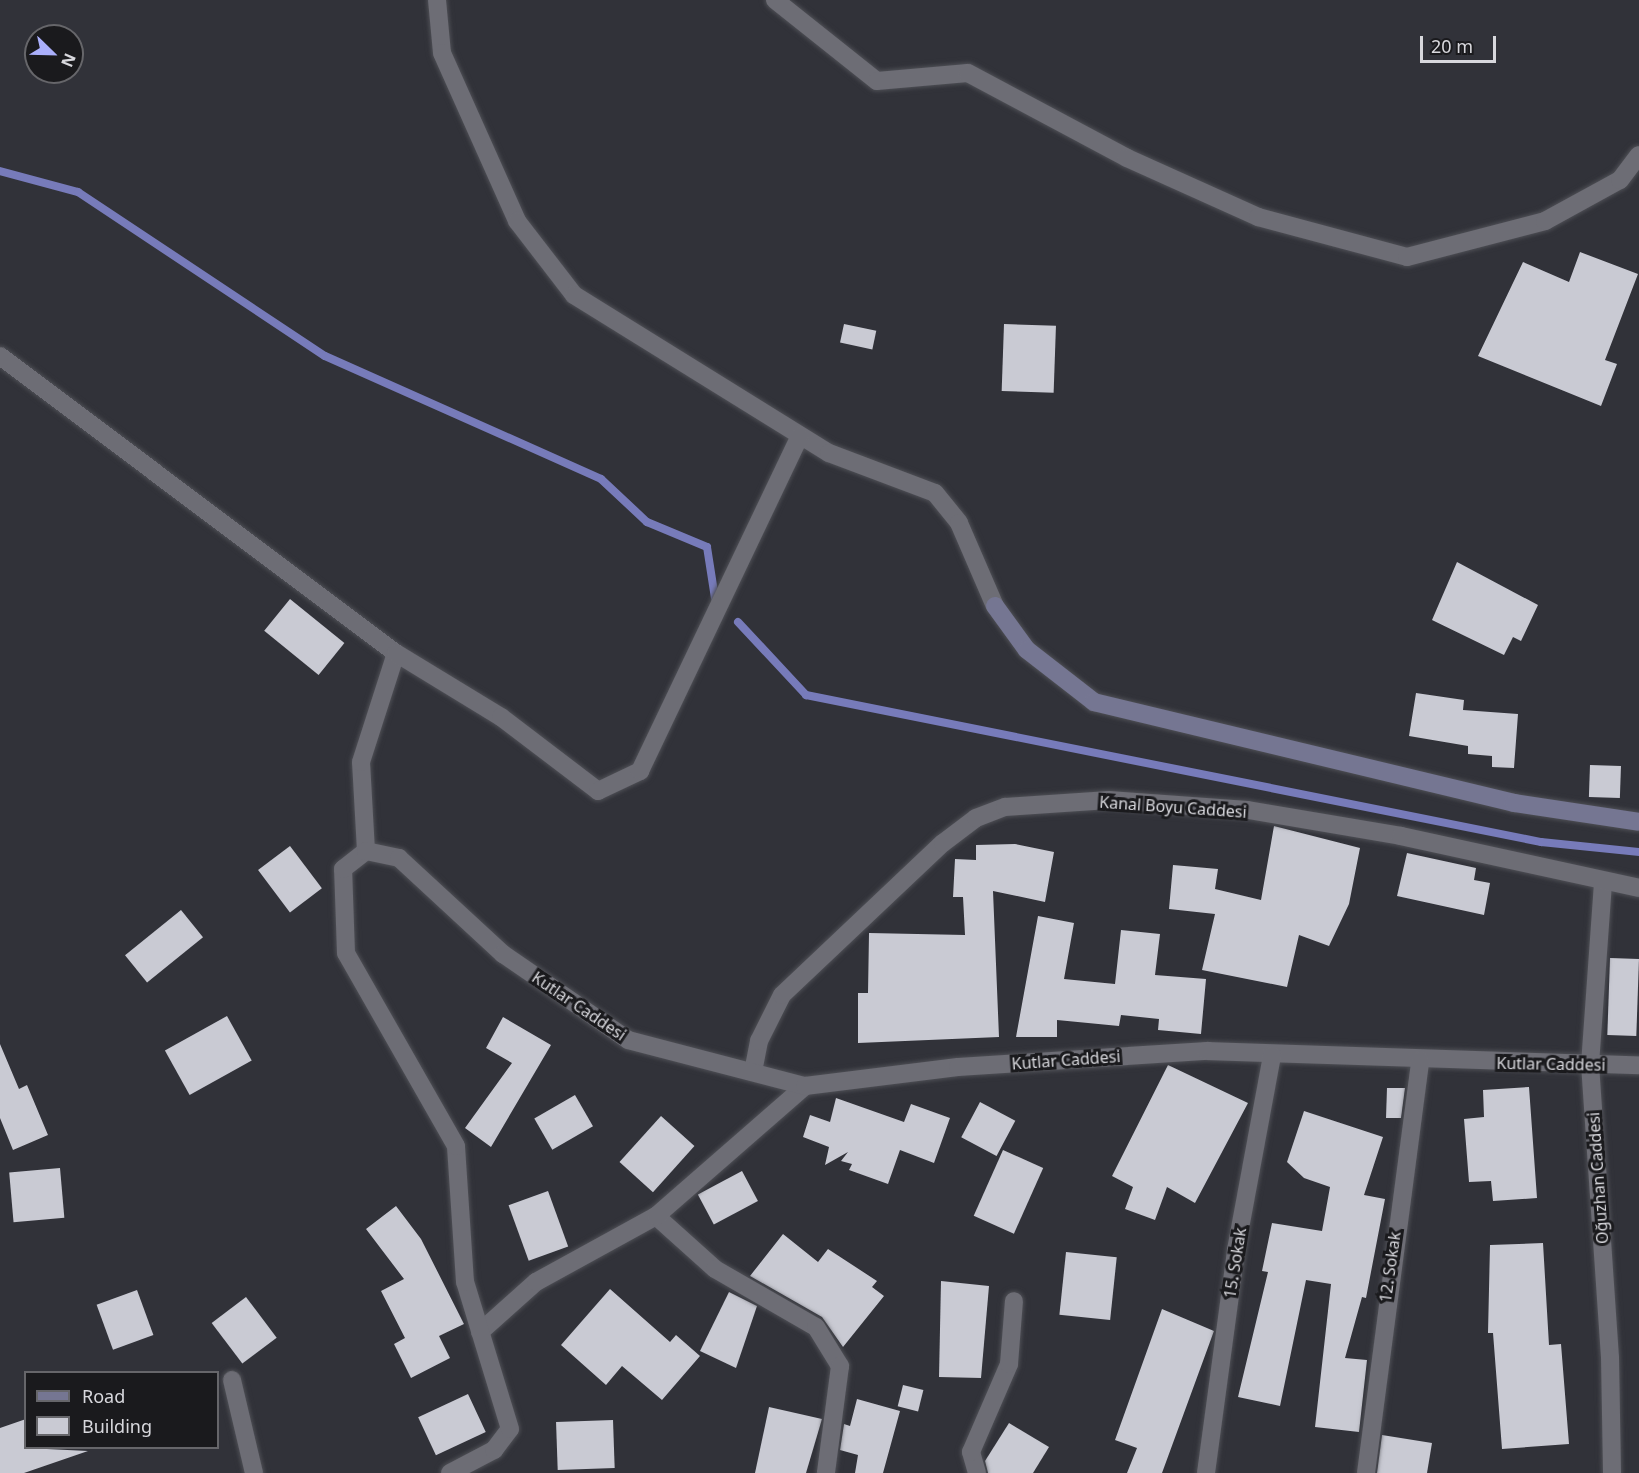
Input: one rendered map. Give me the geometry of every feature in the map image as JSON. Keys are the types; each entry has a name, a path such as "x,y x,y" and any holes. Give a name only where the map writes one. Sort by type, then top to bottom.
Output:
{"street":[{"path":"437,0 442,53 517,221 574,295 829,453 935,494 959,523 995,606 1027,650 1094,702 1514,803 1639,822"},
{"path":"775,0 877,81 968,73 1127,158 1258,217 1407,257 1545,221 1620,180 1639,155"},
{"path":"0,356 396,652 501,717 598,791 640,771 800,436"},
{"path":"396,652 361,762 366,851 343,869 346,953 456,1146 465,1282 510,1429 494,1450 450,1473"},
{"name":"Kanal Boyu Caddesi","path":"753,1072 759,1041 782,995 943,843 976,818 1005,807 1109,800 1248,810 1401,836 1603,883 1639,888"},
{"name":"Kutlar Caddesi","path":"366,851 399,858 502,954 628,1040 805,1086 1006,1064 1208,1051 1420,1061 1639,1065"},
{"name":"Oğuzhan Caddesi","path":"1603,883 1590,1064 1610,1357 1612,1473"},
{"name":"15. Sokak","path":"1206,1473 1236,1250 1272,1055"},
{"name":"12. Sokak","path":"1366,1473 1420,1061"},
{"path":"767,1118 777,1078"},
{"path":"480,1332 536,1282 656,1216 805,1086"},
{"path":"656,1216 715,1269 816,1327 840,1366 826,1473"},
{"path":"977,1473 972,1452 1009,1364 1014,1301"},
{"path":"232,1380 254,1473"}],"building":[{"path":"1580,252 1638,274 1605,360 1617,364 1601,406 1478,356 1523,262 1569,282"},
{"path":"844,324 876,331 872,349 840,343"},
{"path":"1004,324 1056,326 1054,393 1002,391"},
{"path":"1457,562 1538,605 1521,641 1513,637 1504,655 1432,620"},
{"path":"290,599 344,643 319,675 264,631"},
{"path":"1416,693 1464,700 1463,710 1518,714 1514,768 1492,767 1492,756 1468,754 1468,746 1409,736"},
{"path":"1590,765 1621,766 1620,798 1589,797"},
{"path":"1274,826 1360,848 1349,904 1329,946 1299,935 1287,987 1202,970 1215,914 1169,909 1173,865 1218,869 1215,889 1261,900"},
{"path":"1015,844 1054,852 1045,902 993,891 999,1037 858,1043 858,993 868,993 869,933 965,935 963,897 953,897 955,859 976,860 976,845"},
{"path":"290,846 322,888 290,912 258,870"},
{"path":"1407,853 1476,868 1474,880 1490,883 1484,915 1397,896"},
{"path":"181,910 203,937 147,983 125,955"},
{"path":"1038,916 1074,923 1064,979 1115,984 1121,930 1160,934 1155,975 1206,979 1201,1034 1158,1030 1159,1019 1121,1015 1119,1026 1057,1020 1057,1037 1016,1037"},
{"path":"1610,958 1639,959 1636,1036 1607,1035"},
{"path":"227,1016 252,1061 190,1095 165,1050"},
{"path":"503,1017 551,1045 491,1147 465,1128 512,1063 486,1048"},
{"path":"0,1044 19,1089 27,1085 48,1135 13,1150 0,1118"},
{"path":"1168,1065 1248,1103 1195,1203 1167,1187 1155,1220 1125,1209 1133,1187 1112,1176"},
{"path":"1529,1087 1537,1198 1493,1201 1491,1181 1469,1182 1464,1119 1484,1117 1483,1090"},
{"path":"1387,1088 1405,1088 1401,1118 1386,1118"},
{"path":"575,1095 593,1126 552,1150 534,1118"},
{"path":"836,1098 904,1122 911,1104 950,1118 934,1163 900,1150 888,1184 849,1170 852,1164 841,1161 848,1152 825,1165 829,1147 803,1137 810,1115 830,1122"},
{"path":"980,1102 1015,1121 997,1156 961,1137"},
{"path":"1304,1111 1383,1137 1364,1195 1385,1199 1366,1298 1362,1297 1345,1358 1367,1360 1359,1432 1315,1427 1331,1284 1306,1280 1280,1406 1238,1397 1268,1272 1262,1271 1272,1223 1322,1231 1330,1187 1304,1178 1287,1162"},
{"path":"661,1116 694,1146 653,1192 620,1162"},
{"path":"1003,1150 1043,1168 1014,1234 974,1216"},
{"path":"60,1168 64,1218 14,1222 9,1172"},
{"path":"742,1171 758,1201 714,1224 698,1194"},
{"path":"548,1191 568,1246 529,1261 509,1205"},
{"path":"396,1206 421,1239 464,1324 439,1336 450,1358 411,1378 394,1344 405,1338 381,1291 404,1279 366,1229"},
{"path":"783,1234 818,1262 828,1249 877,1281 872,1287 884,1296 843,1347 822,1317 750,1276"},
{"path":"1543,1243 1549,1345 1561,1344 1569,1444 1502,1449 1493,1333 1488,1333 1490,1245"},
{"path":"1066,1252 1117,1257 1110,1320 1059,1315"},
{"path":"941,1281 989,1286 981,1378 939,1377"},
{"path":"610,1289 670,1342 676,1335 700,1356 662,1400 622,1366 606,1385 561,1345"},
{"path":"137,1290 153,1335 113,1350 97,1305"},
{"path":"729,1292 757,1306 736,1368 700,1351"},
{"path":"246,1297 277,1338 242,1364 212,1323"},
{"path":"1162,1309 1214,1331 1162,1473 1127,1473 1137,1448 1115,1440"},
{"path":"903,1385 923,1390 918,1411 898,1406"},
{"path":"468,1394 486,1432 436,1455 418,1417"},
{"path":"857,1399 900,1411 883,1473 855,1473 858,1455 840,1450 844,1424 850,1426"},
{"path":"769,1407 822,1419 806,1473 755,1473"},
{"path":"24,1420 24,1449 88,1451 24,1473 0,1473 0,1428"},
{"path":"613,1420 615,1468 558,1470 556,1422"},
{"path":"1009,1423 1049,1447 1033,1473 988,1473 985,1461"},
{"path":"1382,1435 1432,1443 1427,1473 1377,1473"}],"waterway":[{"path":"0,171 78,192 325,356 601,479 647,522 707,547 715,598"},
{"path":"738,622 806,695 1541,842 1639,852"}]}
